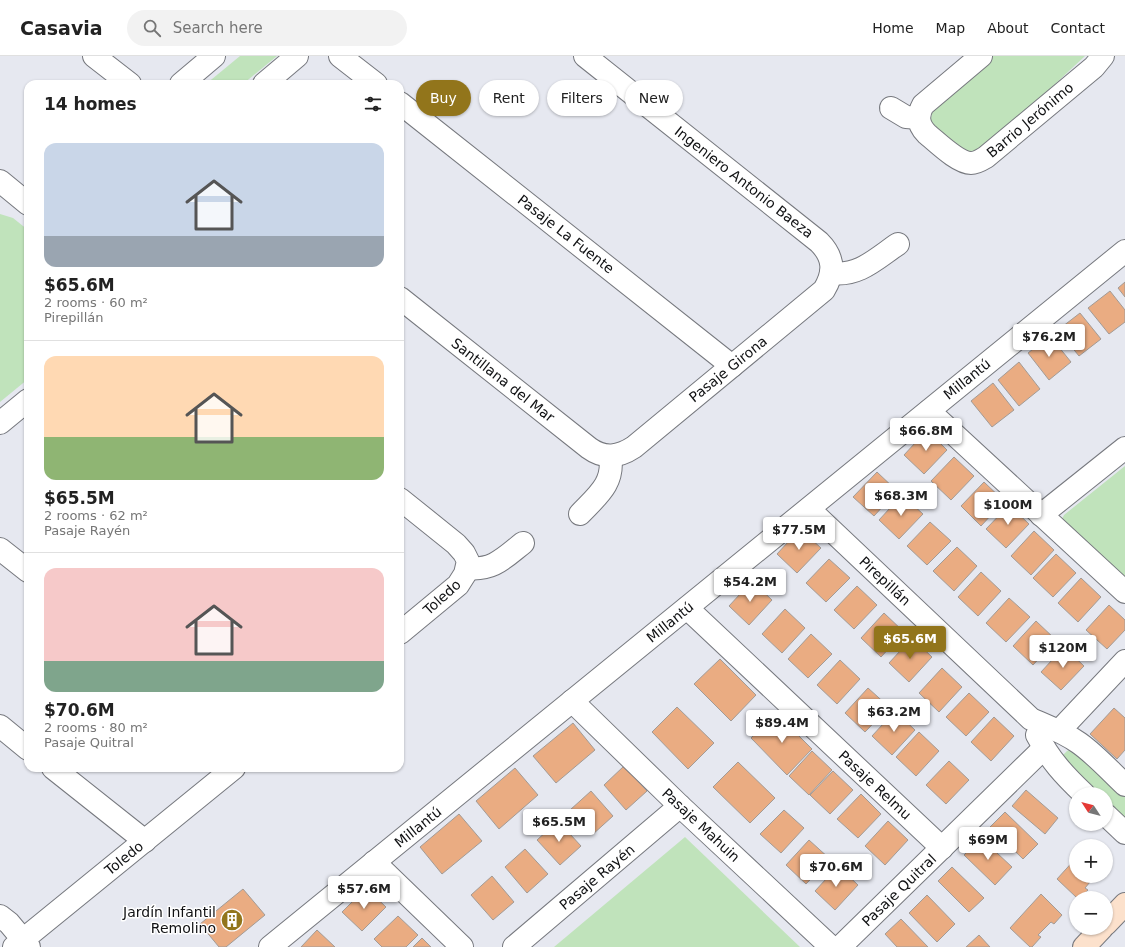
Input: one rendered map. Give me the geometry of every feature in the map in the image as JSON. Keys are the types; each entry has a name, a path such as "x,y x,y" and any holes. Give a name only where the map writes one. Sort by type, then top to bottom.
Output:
{"street":[{"path":"94,56 125,80"},
{"path":"186,80 214,56"},
{"path":"269,80 297,56"},
{"path":"340,56 371,80"},
{"name":"Ingeniero Antonio Baeza","path":"585,56 819,242 825,248 829,256 831,273"},
{"path":"891,108 906,117 919,118 923,105 981,56"},
{"name":"Barrio Jerónimo","path":"919,118 923,130 959,159 972,163 979,162 1094,67 1103,56"},
{"name":"Pasaje La Fuente","path":"404,106 732,366"},
{"path":"0,181 24,201"},
{"path":"831,273 846,274 861,269 898,244"},
{"name":"Millantú","path":"270,947 1125,251"},
{"name":"Pasaje Girona","path":"610,456 618,455 634,447 824,290 829,282 831,273"},
{"name":"Santillana del Mar","path":"404,301 595,453 610,456"},
{"path":"0,422 24,403"},
{"path":"929,411 1125,592"},
{"path":"1042,515 1125,448"},
{"path":"580,514 607,483 611,465 610,456"},
{"path":"404,502 456,544 464,553 468,561 467,568"},
{"name":"Pirepillán","path":"809,509 1031,719 1059,731 1078,742 1094,755 1125,785"},
{"name":"Toledo","path":"404,630 452,591 462,579 467,568 484,568 493,565 523,543"},
{"path":"0,549 24,568"},
{"name":"Pasaje Relmu","path":"687,608 942,848"},
{"path":"1059,731 1125,661"},
{"name":"Pasaje Mahuin","path":"572,701 680,806 831,947"},
{"name":"Pirepillán","path":"1031,719 1036,734 1044,748 1062,773 1077,787"},
{"path":"0,726 24,746"},
{"name":"Pasaje Quitral","path":"840,947 1044,748"},
{"path":"58,772 145,841"},
{"name":"Toledo","path":"22,945 229,772"},
{"name":"Pasaje Rayén","path":"514,947 680,806"},
{"path":"1113,822 1125,833"},
{"path":"374,862 462,947"},
{"path":"1113,917 1125,904"},
{"path":"0,916 9,923 22,945"},
{"path":"1084,947 1095,935"}],"green space":[{"path":"240,56 277,56 248,80 211,80"},
{"path":"993,56 1085,56 990,145 968,154 930,124 932,113 941,101"},
{"path":"0,214 13,218 24,227 24,382 0,402"},
{"path":"1125,466 1125,584 1062,519 1064,515"},
{"path":"1071,749 1125,792 1125,825 1113,813 1113,787 1088,787 1062,756"},
{"path":"685,837 800,947 554,947"}],"building":[{"path":"1125,282 1125,297 1118,288"},
{"path":"1110,291 1125,310 1125,322 1109,334 1088,308"},
{"path":"1080,313 1101,339 1079,356 1058,330"},
{"path":"1050,336 1071,362 1049,380 1028,353"},
{"path":"1019,362 1040,389 1019,406 998,380"},
{"path":"993,383 1014,410 992,427 971,401"},
{"path":"927,430 947,450 924,474 904,455"},
{"path":"954,457 974,476 951,500 931,481"},
{"path":"877,472 897,491 874,516 853,497"},
{"path":"984,482 1004,501 981,526 961,506"},
{"path":"902,495 923,514 899,539 879,520"},
{"path":"1009,505 1029,524 1006,548 986,529"},
{"path":"930,522 951,541 927,565 907,546"},
{"path":"800,529 821,548 797,573 777,554"},
{"path":"1034,531 1054,550 1031,575 1011,556"},
{"path":"957,547 977,566 954,591 933,571"},
{"path":"1056,554 1076,573 1053,597 1033,578"},
{"path":"829,559 850,578 826,602 806,583"},
{"path":"981,572 1001,591 978,616 958,597"},
{"path":"1081,578 1101,597 1078,622 1058,603"},
{"path":"752,581 772,600 749,625 729,606"},
{"path":"857,586 877,605 854,629 834,610"},
{"path":"1009,598 1030,617 1006,642 986,623"},
{"path":"1109,605 1125,620 1125,630 1107,649 1086,630"},
{"path":"785,609 805,628 782,653 762,634"},
{"path":"884,613 904,632 881,657 861,638"},
{"path":"1036,621 1056,640 1033,665 1013,646"},
{"path":"811,634 832,654 808,678 788,659"},
{"path":"912,638 932,657 909,682 889,663"},
{"path":"1064,647 1084,666 1061,690 1041,672"},
{"path":"720,659 756,695 731,721 694,684"},
{"path":"840,660 860,679 837,704 817,685"},
{"path":"942,668 962,687 939,712 919,693"},
{"path":"868,688 889,707 865,732 845,713"},
{"path":"969,693 989,712 966,736 946,717"},
{"path":"677,707 714,743 688,769 652,732"},
{"path":"1114,708 1125,718 1125,750 1117,759 1090,734"},
{"path":"895,711 915,730 892,755 872,736"},
{"path":"776,713 812,749 787,775 751,738"},
{"path":"994,717 1014,736 991,761 971,742"},
{"path":"573,723 595,750 556,783 533,756"},
{"path":"919,732 939,751 916,776 896,757"},
{"path":"812,751 832,770 809,795 789,776"},
{"path":"949,761 969,780 946,804 926,785"},
{"path":"738,762 775,798 750,823 713,787"},
{"path":"624,766 647,791 626,810 604,785"},
{"path":"515,768 538,795 499,829 476,801"},
{"path":"833,771 853,790 830,814 810,795"},
{"path":"1026,790 1058,818 1045,834 1012,806"},
{"path":"591,791 613,816 592,835 570,810"},
{"path":"861,794 881,814 858,838 837,819"},
{"path":"784,810 804,828 781,853 760,834"},
{"path":"1005,812 1038,844 1023,859 990,827"},
{"path":"459,814 482,841 442,874 420,847"},
{"path":"558,821 581,846 560,865 537,840"},
{"path":"888,821 908,840 885,865 865,846"},
{"path":"981,838 1012,867 995,885 964,855"},
{"path":"809,840 830,859 806,884 786,865"},
{"path":"525,849 548,874 527,893 505,867"},
{"path":"838,866 858,885 835,910 815,891"},
{"path":"1069,866 1069,883 1089,883 1085,888 1088,890 1070,891 1057,879"},
{"path":"952,867 984,898 969,912 938,881"},
{"path":"492,876 514,902 493,920 471,895"},
{"path":"366,888 386,907 362,931 342,912"},
{"name":"Jardín Infantil Remolino","path":"243,889 265,915 226,947 219,947 200,924"},
{"path":"1041,894 1062,915 1054,924 1051,922 1038,935 1041,937 1032,947 1030,947 1010,928"},
{"path":"927,895 955,924 937,942 909,913"},
{"path":"398,916 418,935 406,947 382,947 374,939"},
{"path":"901,919 928,947 897,947 885,934"},
{"path":"317,930 335,947 301,947"},
{"path":"979,935 990,947 966,947"},
{"path":"422,938 431,947 413,947"}],"place":[{"name":"Jardín Infantil Remolino","path":"232,920"}]}
